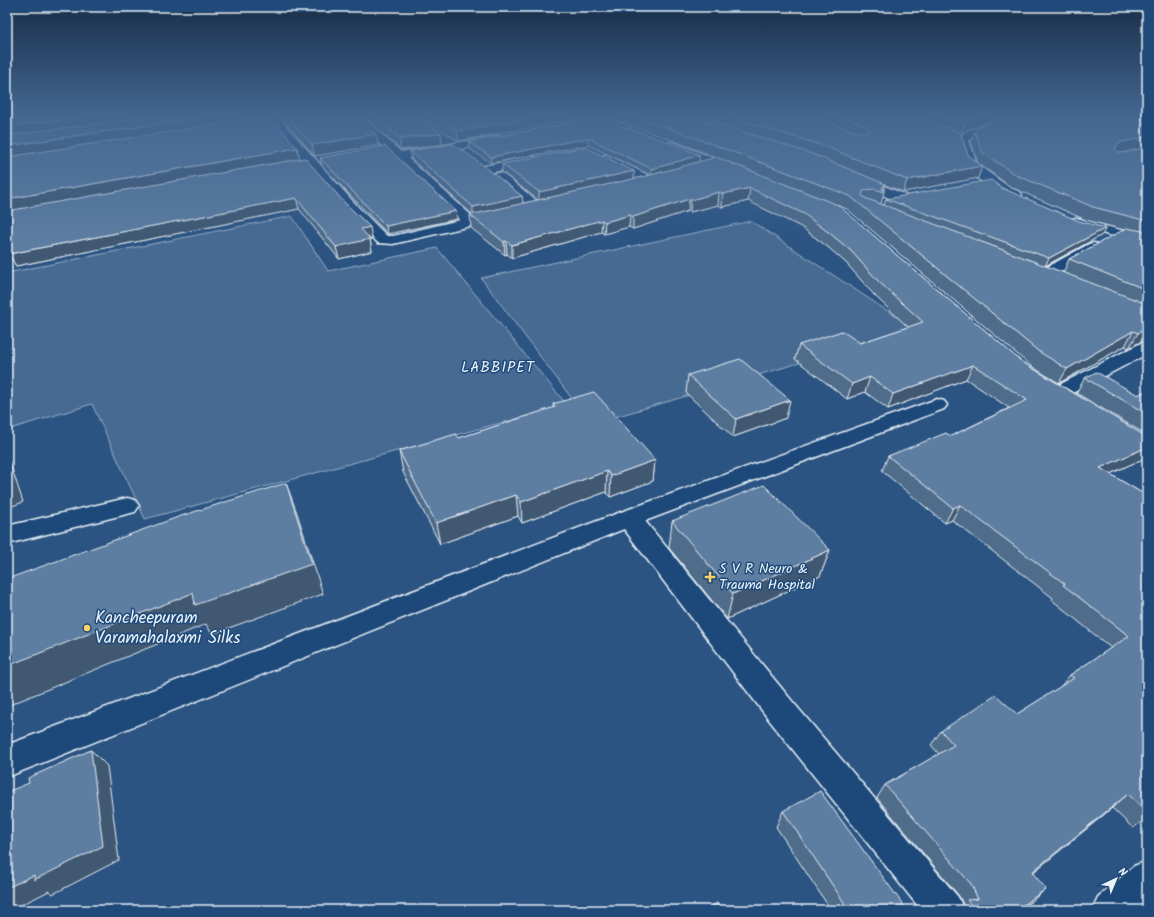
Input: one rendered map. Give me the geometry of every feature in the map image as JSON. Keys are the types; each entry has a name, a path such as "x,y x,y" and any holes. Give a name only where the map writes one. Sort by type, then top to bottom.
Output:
{"street":[{"path":"307,159 353,210 383,240 393,240 551,204"},
{"path":"403,159 470,222"},
{"path":"536,207 486,167 537,159"},
{"path":"607,159 650,181"},
{"path":"705,159 745,175"},
{"path":"968,159 971,166 990,181 1004,191 1025,200"},
{"path":"295,165 325,160"},
{"path":"694,169 716,163"},
{"path":"846,174 901,198"},
{"path":"627,186 664,177"},
{"path":"975,184 990,181"},
{"path":"881,203 916,195"},
{"path":"1067,218 1081,224 1147,240"},
{"path":"1046,274 1118,234"},
{"path":"1031,268 1060,280"},
{"path":"1077,404 1052,389 1147,347"},
{"path":"7,761 629,518 937,405"},
{"path":"7,535 126,506"},
{"path":"629,518 781,711 945,910"},
{"path":"1111,910 1147,879"}],"shaded area":[{"path":"292,216 328,271 437,248 567,405 145,519 92,404 7,430 7,273"},
{"path":"751,221 915,329 591,424 481,278"}],"building":[{"path":"7,159 236,159 7,199"},
{"path":"306,159 344,202 370,227 361,229 370,239 336,247 296,198 9,254 7,211"},
{"path":"321,159 399,159 456,211 386,226"},
{"path":"419,159 474,159 522,196 473,207"},
{"path":"527,159 609,159 634,171 539,192 502,164"},
{"path":"631,159 687,159 652,169"},
{"path":"710,159 721,159 838,205 1022,362 1147,437 1147,447 1100,468 1147,496 1147,812 1128,794 1032,872 1046,889 1016,910 975,910 967,900 978,899 971,884 885,785 954,745 941,731 996,695 1017,714 1074,678 1070,675 1129,636 1063,585 1065,584 960,505 953,508 888,456 946,433 951,436 1027,400 973,365 893,394 870,377 852,384 799,345 842,331 860,343 923,322 879,282 851,251 832,235 804,214 750,188 723,194 719,192 691,200 689,199 633,217 630,215 605,222 602,220 512,245 506,241 504,242 470,215 651,175"},
{"path":"751,159 824,159 885,184 882,188 884,192 875,189 864,190 862,195 865,198 1147,304 1147,328 1138,333 1133,331 1067,369 1038,351 850,196"},
{"path":"855,159 973,159 982,166 907,180"},
{"path":"992,159 1147,159 1147,221 1093,207 1016,175"},
{"path":"991,180 1002,188 1079,221 1106,228 1049,258 886,199"},
{"path":"1127,228 1147,232 1147,290 1069,259"},
{"path":"740,359 790,400 736,419 688,375"},
{"path":"1096,372 1138,395 1147,390 1147,414 1085,378"},
{"path":"594,392 655,460 611,476 607,471 521,502 516,495 436,523 399,451 456,434 459,438 555,407 553,404"},
{"path":"7,474 11,485 7,486"},
{"path":"286,483 312,564 195,605 193,593 7,666 7,579 181,516"},
{"path":"764,485 830,550 733,594 672,521"},
{"path":"91,750 103,846 34,880 34,875 7,888 7,792 29,783 28,778"},
{"path":"820,791 907,910 849,910 783,811"},
{"path":"717,903 721,910 705,910"}],"place":[{"name":"S V R Neuro & Trauma Hospital","path":"710,577"},
{"name":"Kancheepuram Varamahalaxmi Silks","path":"87,628"}],"district":[{"name":"LABBIPET","path":"498,368"}]}
